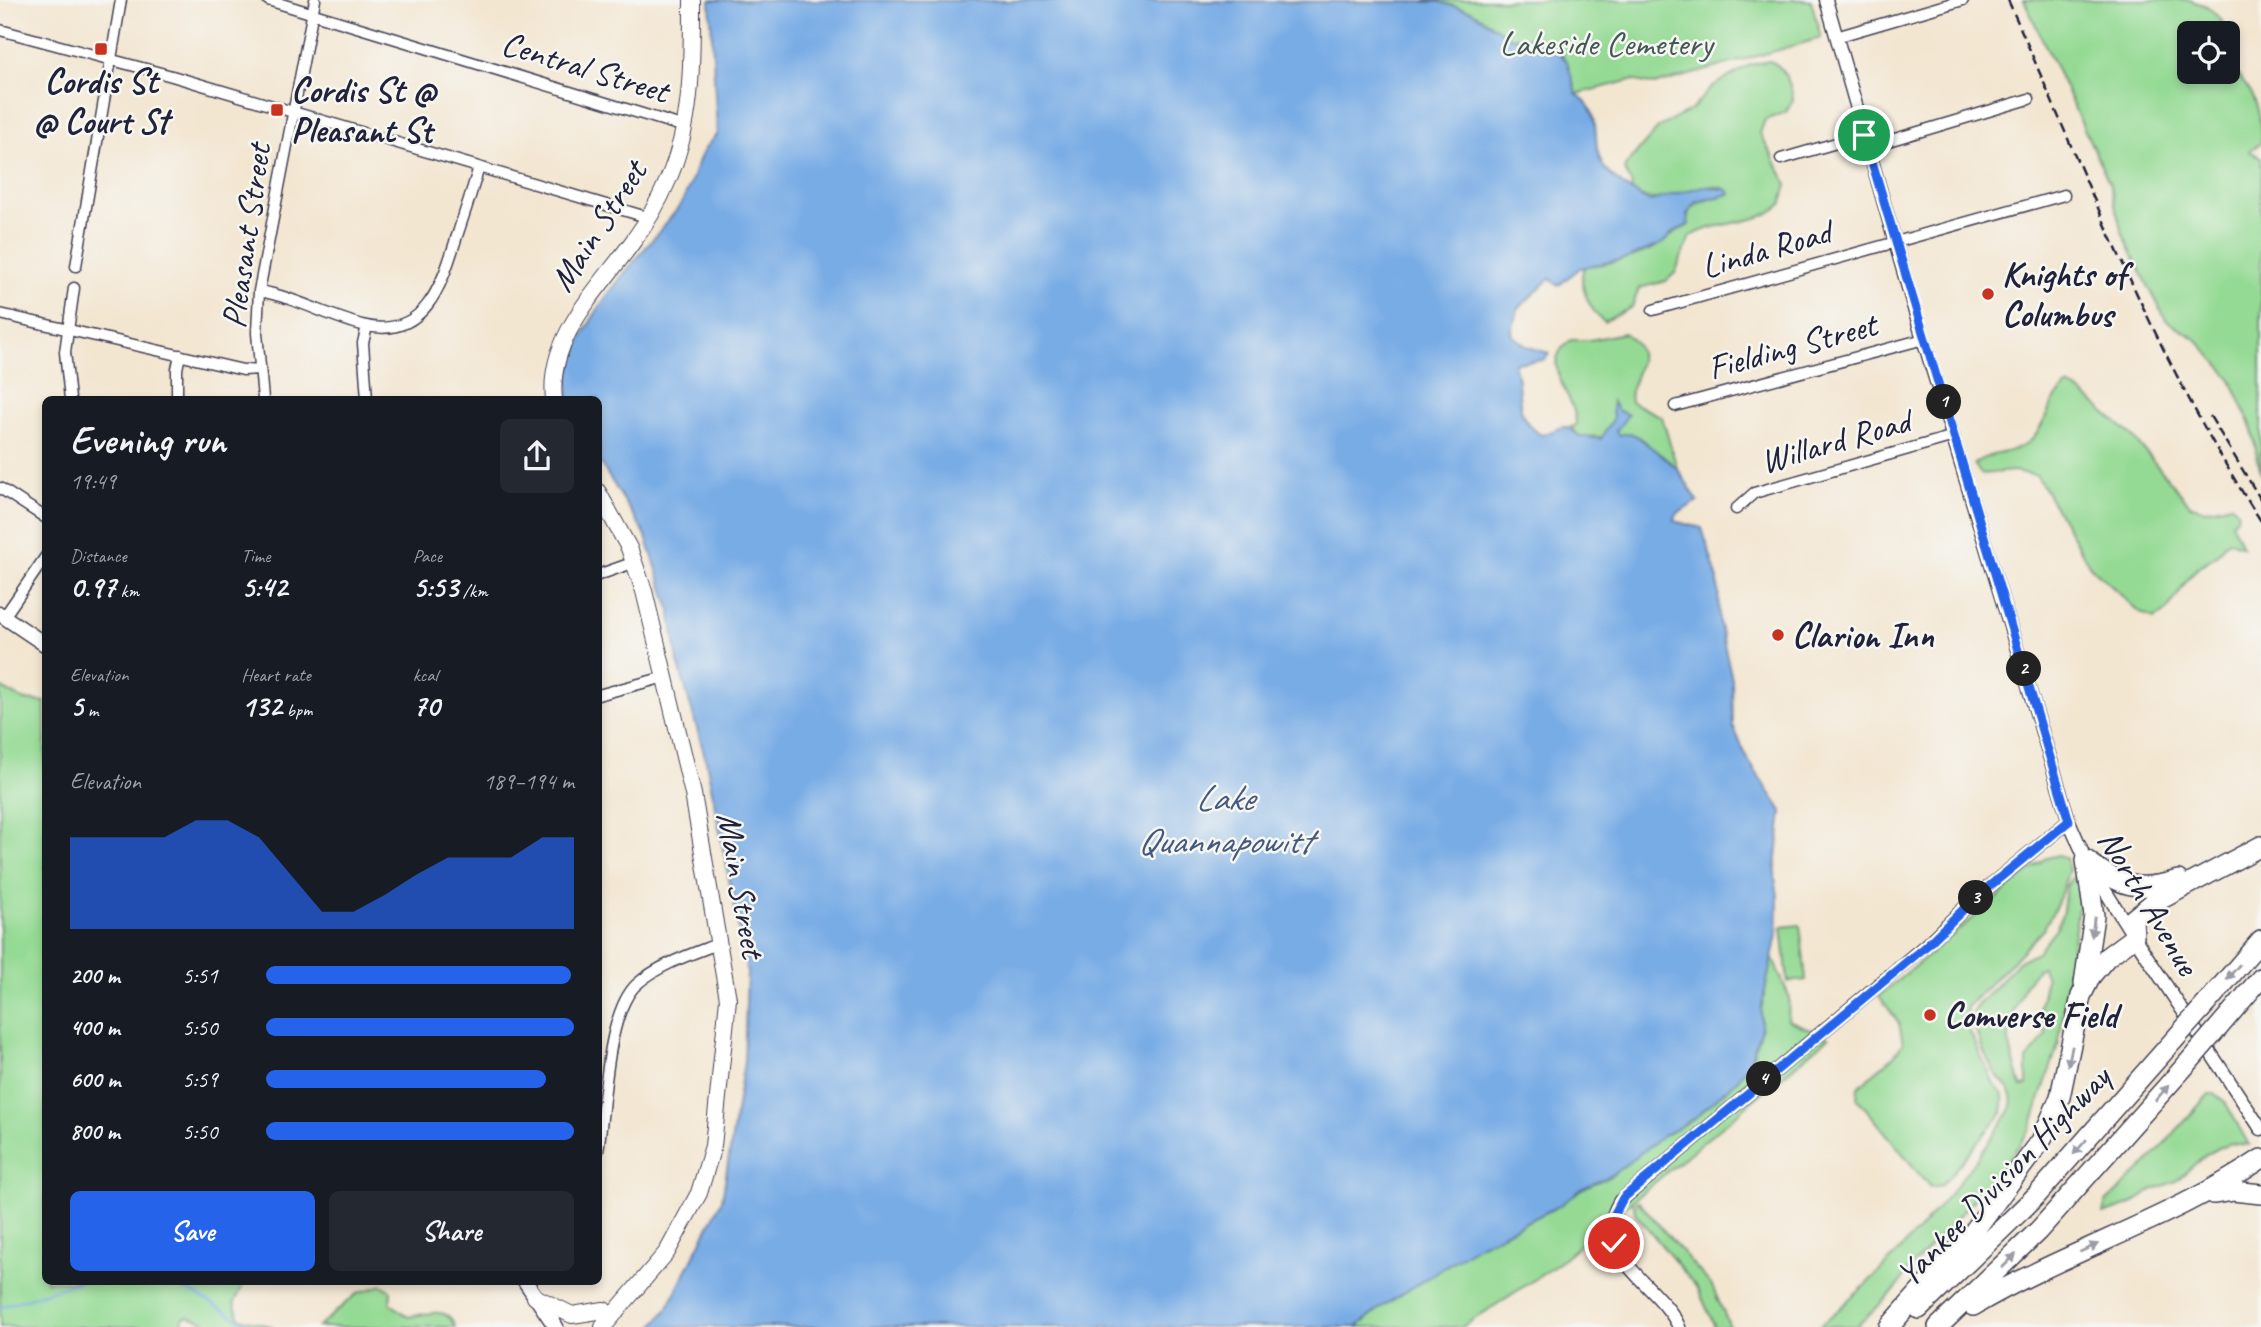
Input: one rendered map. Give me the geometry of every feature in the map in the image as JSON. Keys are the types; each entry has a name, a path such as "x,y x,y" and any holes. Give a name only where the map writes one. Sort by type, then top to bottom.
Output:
{"highway":[{"path":"2081,996 2098,967 2134,937 2132,924 2138,914 2261,846"},
{"path":"2086,860 2113,879 2145,888 2230,861"},
{"path":"1889,1327 1974,1231 2041,1141 2060,1097 2094,916 2086,860"},
{"name":"Yankee Division Highway","path":"1898,1327 2037,1195 2261,940"},
{"name":"Yankee Division Highway","path":"1940,1326 2038,1231 2188,1064 2261,978"},
{"path":"1940,1326 2024,1279 2189,1202 2261,1159"},
{"path":"2189,1202 2224,1192 2261,1194"}],"main road":[{"name":"Main Street","path":"554,396 556,365 575,320 650,218 669,178 685,127 692,79 692,0"},
{"name":"Main Street","path":"602,498 616,520 635,562 665,677 693,794 728,999 711,1157 683,1228 603,1327"},
{"path":"2,615 42,642"},
{"name":"Main Street","path":"584,1327 640,1284"},
{"path":"528,1285 556,1327"},
{"path":"535,1297 572,1315 604,1310"}],"street":[{"path":"76,266 121,0"},
{"name":"Central Street","path":"268,0 685,127"},
{"name":"Pleasant Street","path":"263,396 257,323 260,291 315,0"},
{"name":"North Avenue","path":"1826,0 1895,242 2069,821 2086,860 2261,1129"},
{"path":"1836,37 1963,0"},
{"path":"0,30 293,111 650,218"},
{"path":"1781,159 1866,141 2029,99"},
{"path":"260,291 367,326 403,323 419,314 434,299 445,273 479,167"},
{"name":"Linda Road","path":"1653,310 2064,195"},
{"path":"70,396 65,358 74,288"},
{"path":"0,314 243,370 260,369"},
{"path":"367,326 363,345 367,396"},
{"name":"Fielding Street","path":"1675,406 1924,339"},
{"path":"177,396 180,355"},
{"name":"Willard Road","path":"1736,509 1754,493 1954,436"},
{"path":"0,488 42,516"},
{"path":"2,615 42,561"},
{"path":"602,574 635,562"},
{"path":"602,694 665,677"},
{"path":"1679,1327 1616,1248 1612,1224 1620,1201 1926,946 1975,898 2069,821"},
{"path":"602,1122 615,1026 622,1004 634,987 654,972 720,943"}],"green space":[{"name":"Lakeside Cemetery","path":"1426,0 1811,0 1821,38 1654,85 1632,80 1576,94 1562,54 1548,43 1532,37 1511,38 1471,11"},
{"path":"2024,0 2189,0 2207,6 2222,21 2177,21 2177,84 2240,84 2240,78 2250,91 2260,118 2261,143 2249,151 2261,157 2261,474 2251,425 2229,376 2197,340 2166,320 2122,232 2109,182"},
{"path":"1769,61 1784,72 1793,100 1786,112 1765,120 1760,133 1787,184 1782,204 1761,216 1713,227 1690,237 1675,273 1666,281 1639,288 1632,307 1604,322 1586,296 1582,280 1585,266 1603,264 1648,251 1686,227 1690,211 1695,206 1729,194 1723,188 1711,187 1664,198 1642,197 1631,190 1632,185 1624,169 1626,165 1658,128 1692,109 1713,86 1750,65"},
{"path":"1624,333 1634,341 1640,358 1631,402 1662,417 1677,468 1637,436 1618,436 1616,431 1625,413 1619,412 1612,402 1613,419 1604,437 1579,436 1571,427 1576,425 1575,414 1557,370 1561,350 1571,340 1590,340"},
{"path":"2068,386 2081,392 2132,436 2190,505 2205,510 2231,504 2238,511 2237,517 2231,522 2242,546 2228,540 2216,555 2195,570 2166,611 2154,619 2139,612 2090,566 2037,476 2014,471 1981,474 1974,464 1985,457 2026,444 2038,431 2055,399"},
{"path":"0,687 24,700 42,702 42,1285 243,1285 234,1304 240,1318 273,1327 209,1327 204,1321 187,1316 183,1318 182,1327 0,1327"},
{"name":"Comverse Field","path":"2058,855 2066,858 2069,870 2057,904 2043,930 1967,1007 1966,1024 1993,1082 2003,1095 2003,1112 1942,1185 1930,1187 1857,1098 1858,1087 1894,1056 1903,1043 1899,1023 1879,996 2044,859"},
{"path":"2072,878 2078,880 2081,886 2059,1042 2030,1130 1997,1174 1906,1273 1896,1289 1857,1326 1818,1327 1872,1279 1922,1226 1968,1170 2010,1111 2011,1093 1986,1056 1977,1035 1973,1015 1975,1008 2019,961 2037,952 2057,927 2063,911 2066,886","holes":["2042,967 2046,978 2040,1006 2046,1035 2027,1060 2027,1085 2021,1086 2009,1044 2009,1022 2025,985 2037,969"]},
{"path":"1800,925 1806,980 1788,982 1782,927"},
{"path":"1772,957 1789,996 1788,1020 1829,1037 1552,1268 1462,1327 1357,1327 1380,1308 1477,1246 1559,1206 1583,1188 1612,1175 1663,1136 1691,1121 1738,1079 1753,1054 1761,1028 1761,1009"},
{"path":"2209,1094 2215,1094 2225,1102 2249,1145 2228,1143 2204,1156 2176,1181 2150,1191 2130,1205 2103,1214 2106,1202 2143,1168"},
{"path":"1638,1201 1712,1286 1730,1327 1715,1327 1698,1289 1635,1213 1634,1204"},
{"path":"382,1285 391,1291 390,1303 408,1317 441,1313 452,1320 455,1327 318,1327 358,1293"}],"water":[{"name":"Lake Quannapowitt","path":"710,0 1440,2 1471,11 1511,38 1532,37 1548,43 1567,61 1576,93 1585,101 1594,118 1598,154 1602,164 1631,191 1650,201 1703,186 1728,190 1730,194 1697,202 1687,214 1689,225 1673,232 1662,244 1628,258 1580,268 1558,286 1550,278 1518,309 1512,330 1513,336 1526,346 1549,353 1545,360 1514,363 1521,411 1531,427 1541,435 1565,427 1579,436 1601,439 1613,419 1612,402 1619,411 1628,415 1616,431 1618,435 1630,433 1637,436 1677,468 1698,501 1677,514 1674,521 1702,528 1718,580 1719,621 1732,679 1733,726 1748,760 1782,811 1775,876 1778,897 1777,935 1761,1009 1761,1028 1749,1064 1738,1079 1696,1117 1663,1136 1612,1175 1583,1188 1559,1206 1477,1246 1380,1308 1357,1327 653,1327 668,1307 722,1200 744,1062 747,972 706,760 678,662 670,609 645,534 602,466 602,396 569,396 569,374 589,323 682,202 700,157 717,133"}],"waterway":[{"path":"0,1307 69,1285"},
{"path":"170,1285 193,1293 253,1327"}],"railway":[{"path":"2008,0 2094,200 2155,332 2223,460 2261,521"},
{"path":"2210,416 2261,500"}],"place":[{"name":"Cordis St @ Court St","path":"101,49"},
{"name":"Cordis St @ Pleasant St","path":"277,110"},
{"name":"Knights of Columbus","path":"1988,294"},
{"name":"Clarion Inn","path":"1778,635"},
{"name":"Comverse Field","path":"1930,1015"}],"route":[{"path":"1614,1243 1611,1229 1613,1214 1623,1198 1926,946 1975,898 2069,821 1864,135"}]}
